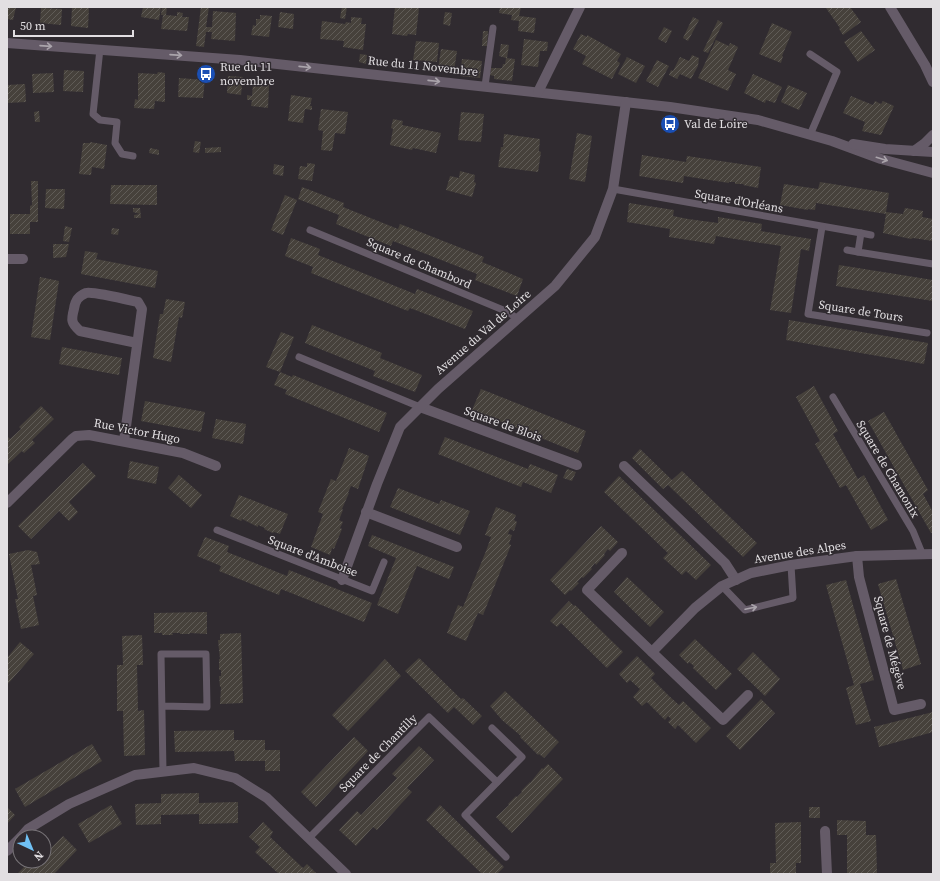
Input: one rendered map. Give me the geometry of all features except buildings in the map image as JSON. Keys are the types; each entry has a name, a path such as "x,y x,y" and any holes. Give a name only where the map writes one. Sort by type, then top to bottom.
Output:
{"street":[{"path":"538,92 580,7"},
{"path":"890,7 926,65 933,82"},
{"name":"Rue du 11 Novembre","path":"7,43 240,60 626,102 758,120 832,141 881,159 933,173"},
{"name":"Avenue du Val de Loire","path":"342,580 366,512 400,427 438,388 555,286 595,237 613,189 626,102"},
{"path":"914,151 933,135"},
{"name":"Rue du 11 Novembre","path":"832,141 885,149 933,152"},
{"path":"7,259 23,258"},
{"path":"124,441 142,309 138,302 88,293 79,297 75,304 71,319 80,331 137,343"},
{"name":"Square de Blois","path":"420,407 577,465"},
{"name":"Rue Victor Hugo","path":"7,503 76,436 89,435 183,453 216,466"},
{"path":"624,466 725,563 736,580"},
{"path":"366,512 457,547"},
{"path":"622,552 587,590 723,720 748,695"},
{"name":"Avenue des Alpes","path":"652,652 695,608 722,586 751,573 791,565 857,556 922,553 933,554"},
{"name":"Square de Mégève","path":"857,556 859,577 894,710 921,704"},
{"path":"28,829 69,804 135,776 194,768 235,778 267,798 346,874"},
{"path":"825,831 827,874"}],"lane":[{"path":"485,86 493,28"},
{"path":"100,49 93,114 100,120 117,122 116,143 122,154 133,156"},
{"path":"810,54 837,72 810,135"},
{"name":"Square d'Orléans","path":"613,189 871,235"},
{"name":"Square de Tours","path":"822,227 808,314 927,333"},
{"name":"Square de Chambord","path":"310,230 508,312 518,319"},
{"path":"858,252 861,234"},
{"path":"847,250 933,264"},
{"path":"299,357 420,407"},
{"name":"Square de Chamonix","path":"833,398 913,531 922,553"},
{"name":"Square d'Amboise","path":"216,530 372,591 384,562"},
{"path":"722,586 745,610 793,598 791,565"},
{"path":"162,706 207,707 206,654 161,654 163,772"},
{"name":"Square de Chantilly","path":"309,838 429,717 497,782"},
{"path":"492,728 522,757 465,815 506,857"}],"place":[{"name":"Rue du 11 novembre","path":"206,74"},
{"name":"Val de Loire","path":"670,124"}]}
